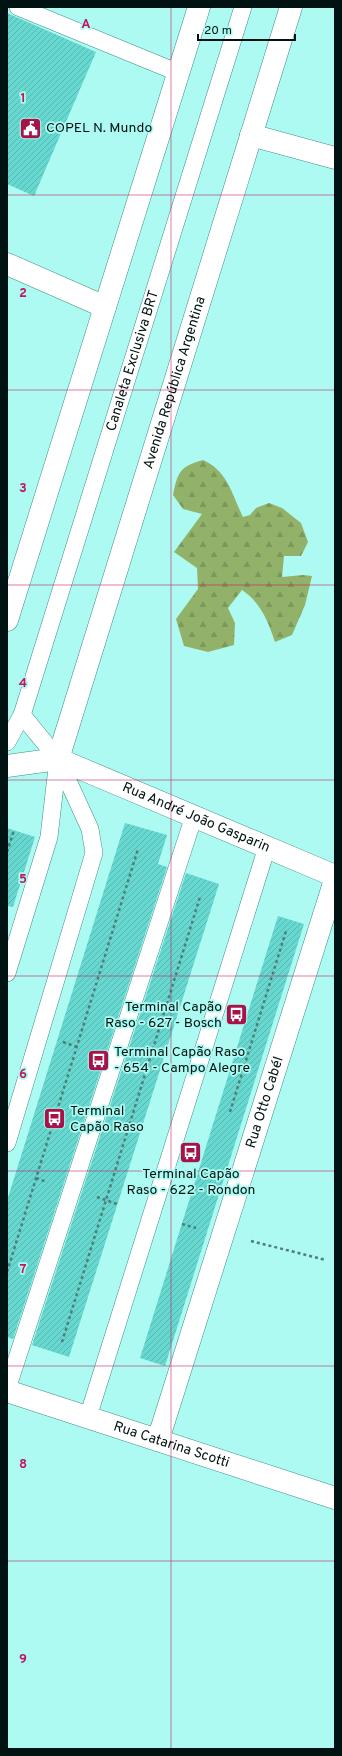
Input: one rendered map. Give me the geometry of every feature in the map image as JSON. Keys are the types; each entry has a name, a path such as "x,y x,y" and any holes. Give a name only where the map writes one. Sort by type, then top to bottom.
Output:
{"street":[{"path":"7,620 199,7"},
{"name":"Avenida República Argentina","path":"58,759 291,7"},
{"path":"252,135 335,158"},
{"path":"7,264 105,307"},
{"path":"7,766 58,759"},
{"name":"Rua André João Gasparin","path":"58,759 335,876"},
{"name":"Rua Otto Cabél","path":"158,1440 335,880"},
{"name":"Rua Catarina Scotti","path":"7,1390 335,1498"}],"lane":[{"path":"18,7 179,72"},
{"name":"Canaleta Exclusiva BRT","path":"7,742 22,715 243,7"},
{"path":"7,1143 94,853 90,829 58,759 22,715"},
{"path":"7,973 49,837 58,759"},
{"path":"7,1390 194,816"},
{"path":"88,1417 267,847"}],"path":[{"path":"7,852 14,830"},
{"path":"7,1272 138,849"},
{"path":"62,1342 200,897"},
{"path":"95,1196 117,1204"},
{"path":"182,1224 194,1227"},
{"path":"251,1241 326,1260"}],"green space":[{"path":"203,460 218,470 224,477 243,517 250,515 256,508 269,503 282,508 301,523 308,542 301,556 284,556 282,577 303,575 312,576 305,605 292,635 275,642 263,613 249,595 242,590 228,608 235,623 234,645 208,652 184,646 176,619 198,589 197,568 174,552 202,514 183,509 173,495 178,476 184,468"}],"building":[{"path":"7,13 96,52 34,196 7,184"},
{"name":"Terminal Capão Raso","path":"125,823 167,835 158,864 167,867 13,1339 7,1337 7,1201"},
{"path":"7,828 35,837 13,907 7,906"},
{"name":"Terminal Capão Raso","path":"186,873 219,884 69,1357 32,1345"},
{"path":"278,916 304,924 165,1366 140,1358"}],"place":[{"name":"COPEL N. Mundo","path":"31,128"},
{"name":"Terminal Capão Raso - 627 - Bosch","path":"237,1015"},
{"name":"Terminal Capão Raso - 654 - Campo Alegre","path":"98,1060"},
{"name":"Terminal Capão Raso","path":"55,1119"},
{"name":"Terminal Capão Raso - 622 - Rondon","path":"191,1152"}]}
